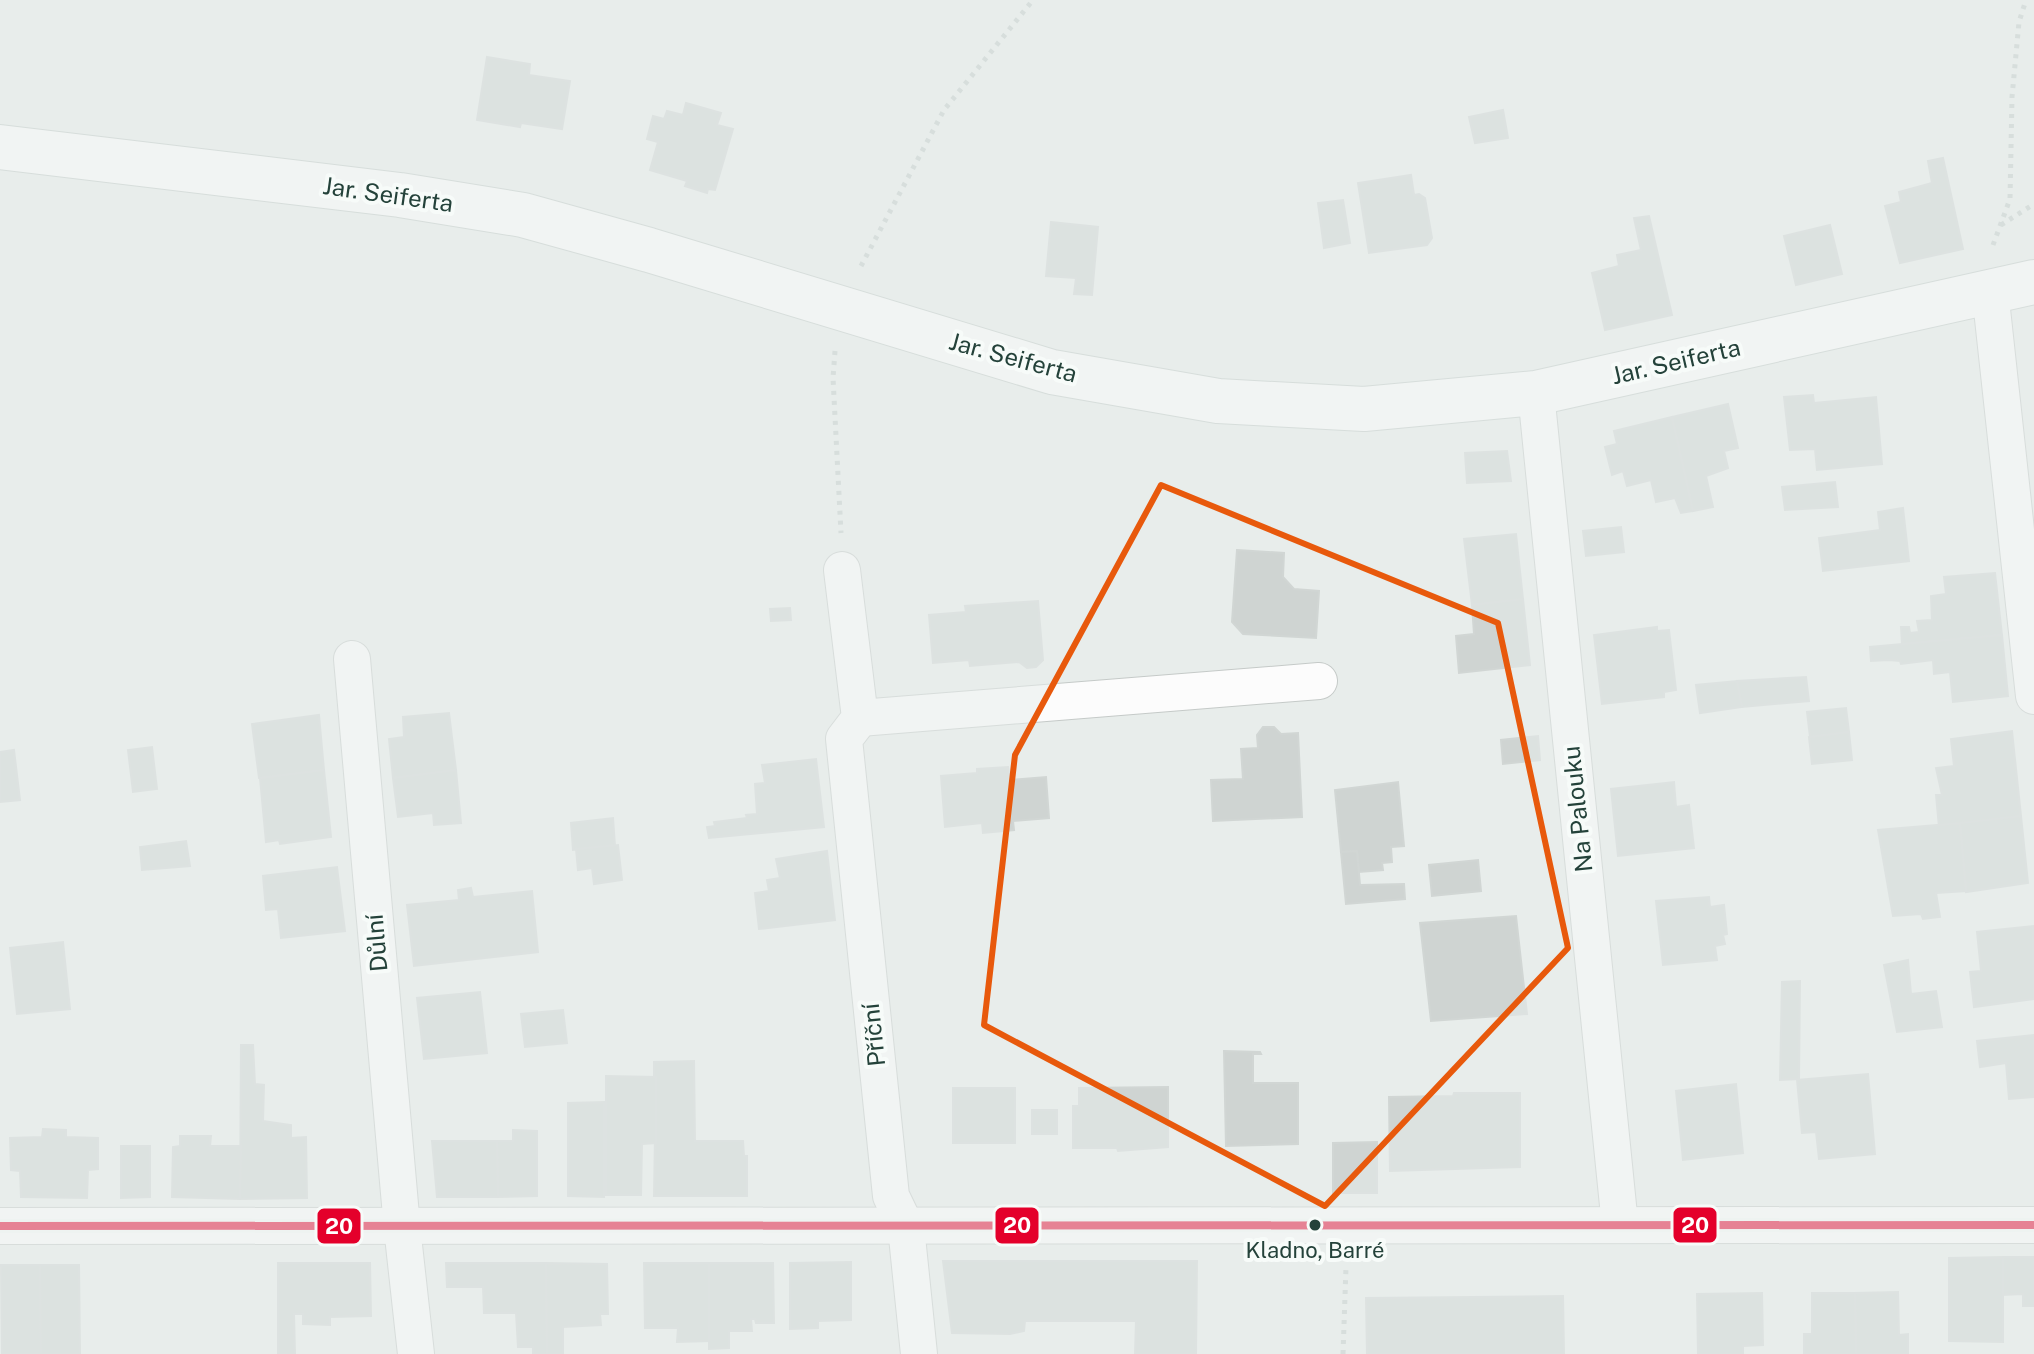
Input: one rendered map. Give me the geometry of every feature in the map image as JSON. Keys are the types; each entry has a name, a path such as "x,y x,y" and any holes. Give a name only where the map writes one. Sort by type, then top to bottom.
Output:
{"street":[{"name":"Jar. Seiferta","path":"0,147 400,195 523,215 1052,372 1218,401 1364,409 1536,393 2034,282"},
{"path":"1983,293 2034,696"},
{"name":"Na Palouku","path":"1536,393 1620,1225"},
{"name":"Příční","path":"842,570 860,718 844,739 891,1196 906,1227 919,1354"},
{"name":"Důlní","path":"352,659 416,1354"},
{"path":"860,718 1319,681"},
{"path":"0,1226 2034,1225"}],"path":[{"path":"842,570 833,378 839,307 944,110 1033,0"},
{"path":"1983,293 2000,225 2010,199 2012,97 2019,22 2026,0"},
{"path":"2000,225 2034,204"},
{"path":"1343,1354 1348,1226"}],"highlighted area":[{"path":"1161,485 1498,623 1568,948 1325,1206 984,1025 1015,755"}],"building":[{"path":"487,57 530,64 529,75 570,81 562,129 521,123 520,127 477,120"},
{"path":"686,103 721,113 717,125 733,129 715,190 708,189 707,193 685,186 687,181 650,170 658,142 647,139 653,116 664,119 667,111 683,115"},
{"path":"1503,110 1508,138 1475,143 1469,117"},
{"path":"1943,158 1963,249 1900,263 1885,206 1901,202 1899,192 1932,183 1928,161"},
{"path":"1411,175 1414,195 1425,198 1432,238 1427,245 1369,253 1358,183"},
{"path":"1343,200 1350,243 1324,248 1318,203"},
{"path":"1649,216 1672,315 1605,330 1592,273 1619,266 1617,255 1641,250 1634,218"},
{"path":"1051,222 1098,227 1092,295 1074,294 1076,278 1046,276"},
{"path":"1830,225 1842,274 1796,285 1784,236"},
{"path":"1813,395 1814,403 1876,397 1882,464 1817,470 1815,449 1790,450 1784,397"},
{"path":"1728,404 1738,448 1724,451 1728,468 1706,476 1713,507 1693,511 1672,417"},
{"path":"1672,417 1693,511 1681,513 1675,498 1656,502 1651,480 1627,486 1623,471 1612,475 1605,447 1617,444 1614,431"},
{"path":"1507,451 1511,481 1467,483 1465,453"},
{"path":"1835,482 1838,507 1785,510 1782,487"},
{"path":"1903,508 1909,561 1823,571 1819,538 1880,530 1878,512"},
{"path":"1621,527 1624,552 1586,556 1583,531"},
{"path":"1516,534 1523,599 1472,605 1464,539"},
{"path":"1237,550 1284,553 1283,577 1294,589 1319,591 1316,638 1243,634 1232,622"},
{"path":"1995,573 2002,635 1902,644 1901,627 1909,627 1910,633 1919,632 1917,621 1932,620 1931,596 1946,594 1944,577"},
{"path":"1523,599 1530,665 1459,673 1456,636 1474,634 1472,605"},
{"path":"1038,601 1043,660 1036,667 1027,668 1019,662 970,666 969,660 933,663 929,615 966,612 965,606"},
{"path":"790,608 791,620 771,621 770,609"},
{"path":"1657,627 1657,631 1669,630 1676,690 1664,692 1664,697 1602,704 1594,635"},
{"path":"2002,635 2008,696 1953,702 1950,672 1934,674 1933,660 1901,664 1900,661 1871,661 1870,647"},
{"path":"1806,677 1809,701 1742,707 1737,681"},
{"path":"1737,681 1742,707 1700,713 1696,685"},
{"path":"1846,708 1849,732 1810,737 1807,712"},
{"path":"449,713 456,770 393,778 389,739 404,737 403,717"},
{"path":"319,715 324,770 259,778 252,724"},
{"path":"1263,727 1274,727 1281,734 1298,733 1302,817 1213,821 1211,780 1243,779 1241,749 1258,748 1257,735"},
{"path":"2012,731 2021,816 1939,827 1936,795 1942,795 1936,768 1954,766 1951,739"},
{"path":"1849,732 1852,760 1812,764 1809,737"},
{"path":"1538,736 1540,760 1503,764 1501,740"},
{"path":"152,747 157,789 133,792 128,750"},
{"path":"14,750 20,800 0,802 0,752"},
{"path":"816,759 824,827 709,838 707,827 715,826 714,822 757,814 755,784 765,783 762,765"},
{"path":"1008,767 1010,780 1046,777 1049,818 1013,821 1014,830 983,833 982,823 945,827 941,776"},
{"path":"324,770 331,837 280,844 279,840 266,842 260,778"},
{"path":"456,770 461,823 434,825 433,813 398,817 393,778"},
{"path":"1398,782 1404,846 1391,847 1392,862 1382,863 1383,870 1359,872 1357,851 1341,852 1335,790"},
{"path":"1674,782 1676,807 1689,805 1694,848 1618,856 1611,789"},
{"path":"2021,816 2028,883 1966,892 1960,823"},
{"path":"613,818 615,846 573,850 571,823"},
{"path":"1960,823 1966,891 1936,893 1940,917 1923,919 1921,914 1893,916 1878,830"},
{"path":"186,841 190,866 142,870 140,847"},
{"path":"618,845 622,880 594,884 592,868 578,870 576,849"},
{"path":"827,851 835,920 759,929 755,893 769,891 767,880 780,878 776,859"},
{"path":"1357,851 1360,885 1404,884 1405,899 1346,904 1341,852"},
{"path":"1478,860 1481,891 1432,896 1429,865"},
{"path":"337,867 345,931 281,938 278,909 266,910 263,876"},
{"path":"471,888 473,897 532,891 538,952 414,966 407,905 459,900 458,890"},
{"path":"1709,897 1710,907 1724,905 1727,934 1723,935 1725,944 1715,946 1717,960 1663,965 1656,901"},
{"path":"1516,916 1527,1014 1431,1021 1420,923"},
{"path":"2033,926 2034,999 1974,1007 1970,972 1981,971 1977,932"},
{"path":"63,942 70,1009 17,1014 10,948"},
{"path":"1908,960 1911,994 1936,991 1942,1027 1897,1032 1884,965"},
{"path":"1800,981 1799,1079 1780,1080 1782,982"},
{"path":"480,992 487,1053 424,1059 417,998"},
{"path":"563,1010 567,1043 525,1047 521,1014"},
{"path":"2034,1035 2034,1097 2009,1099 2006,1063 1980,1067 1977,1041"},
{"path":"241,1045 253,1045 255,1084 264,1085 263,1121 291,1125 291,1138 306,1137 307,1198 240,1199"},
{"path":"1224,1051 1260,1052 1253,1054 1253,1083 1298,1083 1298,1144 1226,1146"},
{"path":"694,1061 695,1141 743,1141 744,1156 747,1156 747,1196 654,1196 654,1062"},
{"path":"1868,1074 1875,1154 1819,1159 1816,1132 1802,1133 1797,1080"},
{"path":"606,1076 656,1077 656,1143 642,1144 641,1195 606,1195"},
{"path":"1736,1084 1743,1153 1683,1160 1676,1091"},
{"path":"1168,1087 1168,1147 1118,1151 1117,1148 1073,1148 1073,1106 1079,1106 1079,1088"},
{"path":"953,1088 1015,1088 1015,1143 953,1143"},
{"path":"1454,1093 1520,1093 1520,1167 1390,1171 1389,1097 1453,1096"},
{"path":"604,1102 604,1197 568,1196 568,1103"},
{"path":"1032,1110 1057,1110 1057,1134 1032,1134"},
{"path":"43,1129 66,1130 66,1137 98,1138 98,1169 88,1170 87,1198 21,1197 20,1171 11,1170 10,1138 42,1137"},
{"path":"513,1130 537,1131 537,1196 498,1197 497,1141 513,1141"},
{"path":"180,1136 211,1136 210,1146 241,1146 240,1199 172,1197 173,1147 180,1146"},
{"path":"432,1141 497,1141 498,1197 437,1197"},
{"path":"1377,1142 1377,1193 1333,1193 1333,1143"},
{"path":"121,1146 150,1146 150,1197 121,1198"},
{"path":"2003,1257 2034,1257 2034,1306 2023,1306 2023,1294 2002,1295"},
{"path":"2003,1257 2003,1342 1949,1341 1949,1258"},
{"path":"943,1261 1197,1261 1196,1354 1135,1354 1136,1321 1025,1321 1024,1331 1010,1334 952,1333"},
{"path":"851,1262 851,1320 818,1321 818,1328 790,1329 790,1263"},
{"path":"278,1263 370,1263 371,1316 330,1317 330,1325 303,1324 303,1314 294,1314 295,1354 278,1354"},
{"path":"446,1263 546,1263 547,1354 533,1354 533,1347 518,1347 516,1313 484,1313 483,1287 447,1287"},
{"path":"546,1263 607,1264 608,1314 600,1314 601,1325 563,1327 563,1354 547,1354"},
{"path":"644,1263 709,1263 710,1341 677,1342 678,1328 645,1328"},
{"path":"709,1263 773,1263 774,1323 756,1323 755,1319 751,1319 752,1331 729,1331 729,1348 709,1349"},
{"path":"1,1265 40,1265 41,1354 2,1354"},
{"path":"40,1265 79,1265 80,1354 41,1354"},
{"path":"1898,1292 1899,1335 1908,1334 1908,1354 1856,1354 1855,1293"},
{"path":"1762,1293 1763,1345 1743,1346 1743,1354 1698,1354 1697,1294"},
{"path":"1812,1293 1855,1293 1856,1354 1804,1354 1804,1334 1812,1334"},
{"path":"1563,1296 1564,1354 1367,1354 1366,1298"}],"transit line":[{"name":"20","path":"0,1226 2034,1225"}],"place":[{"name":"Kladno, Barré","path":"1315,1225"}]}
